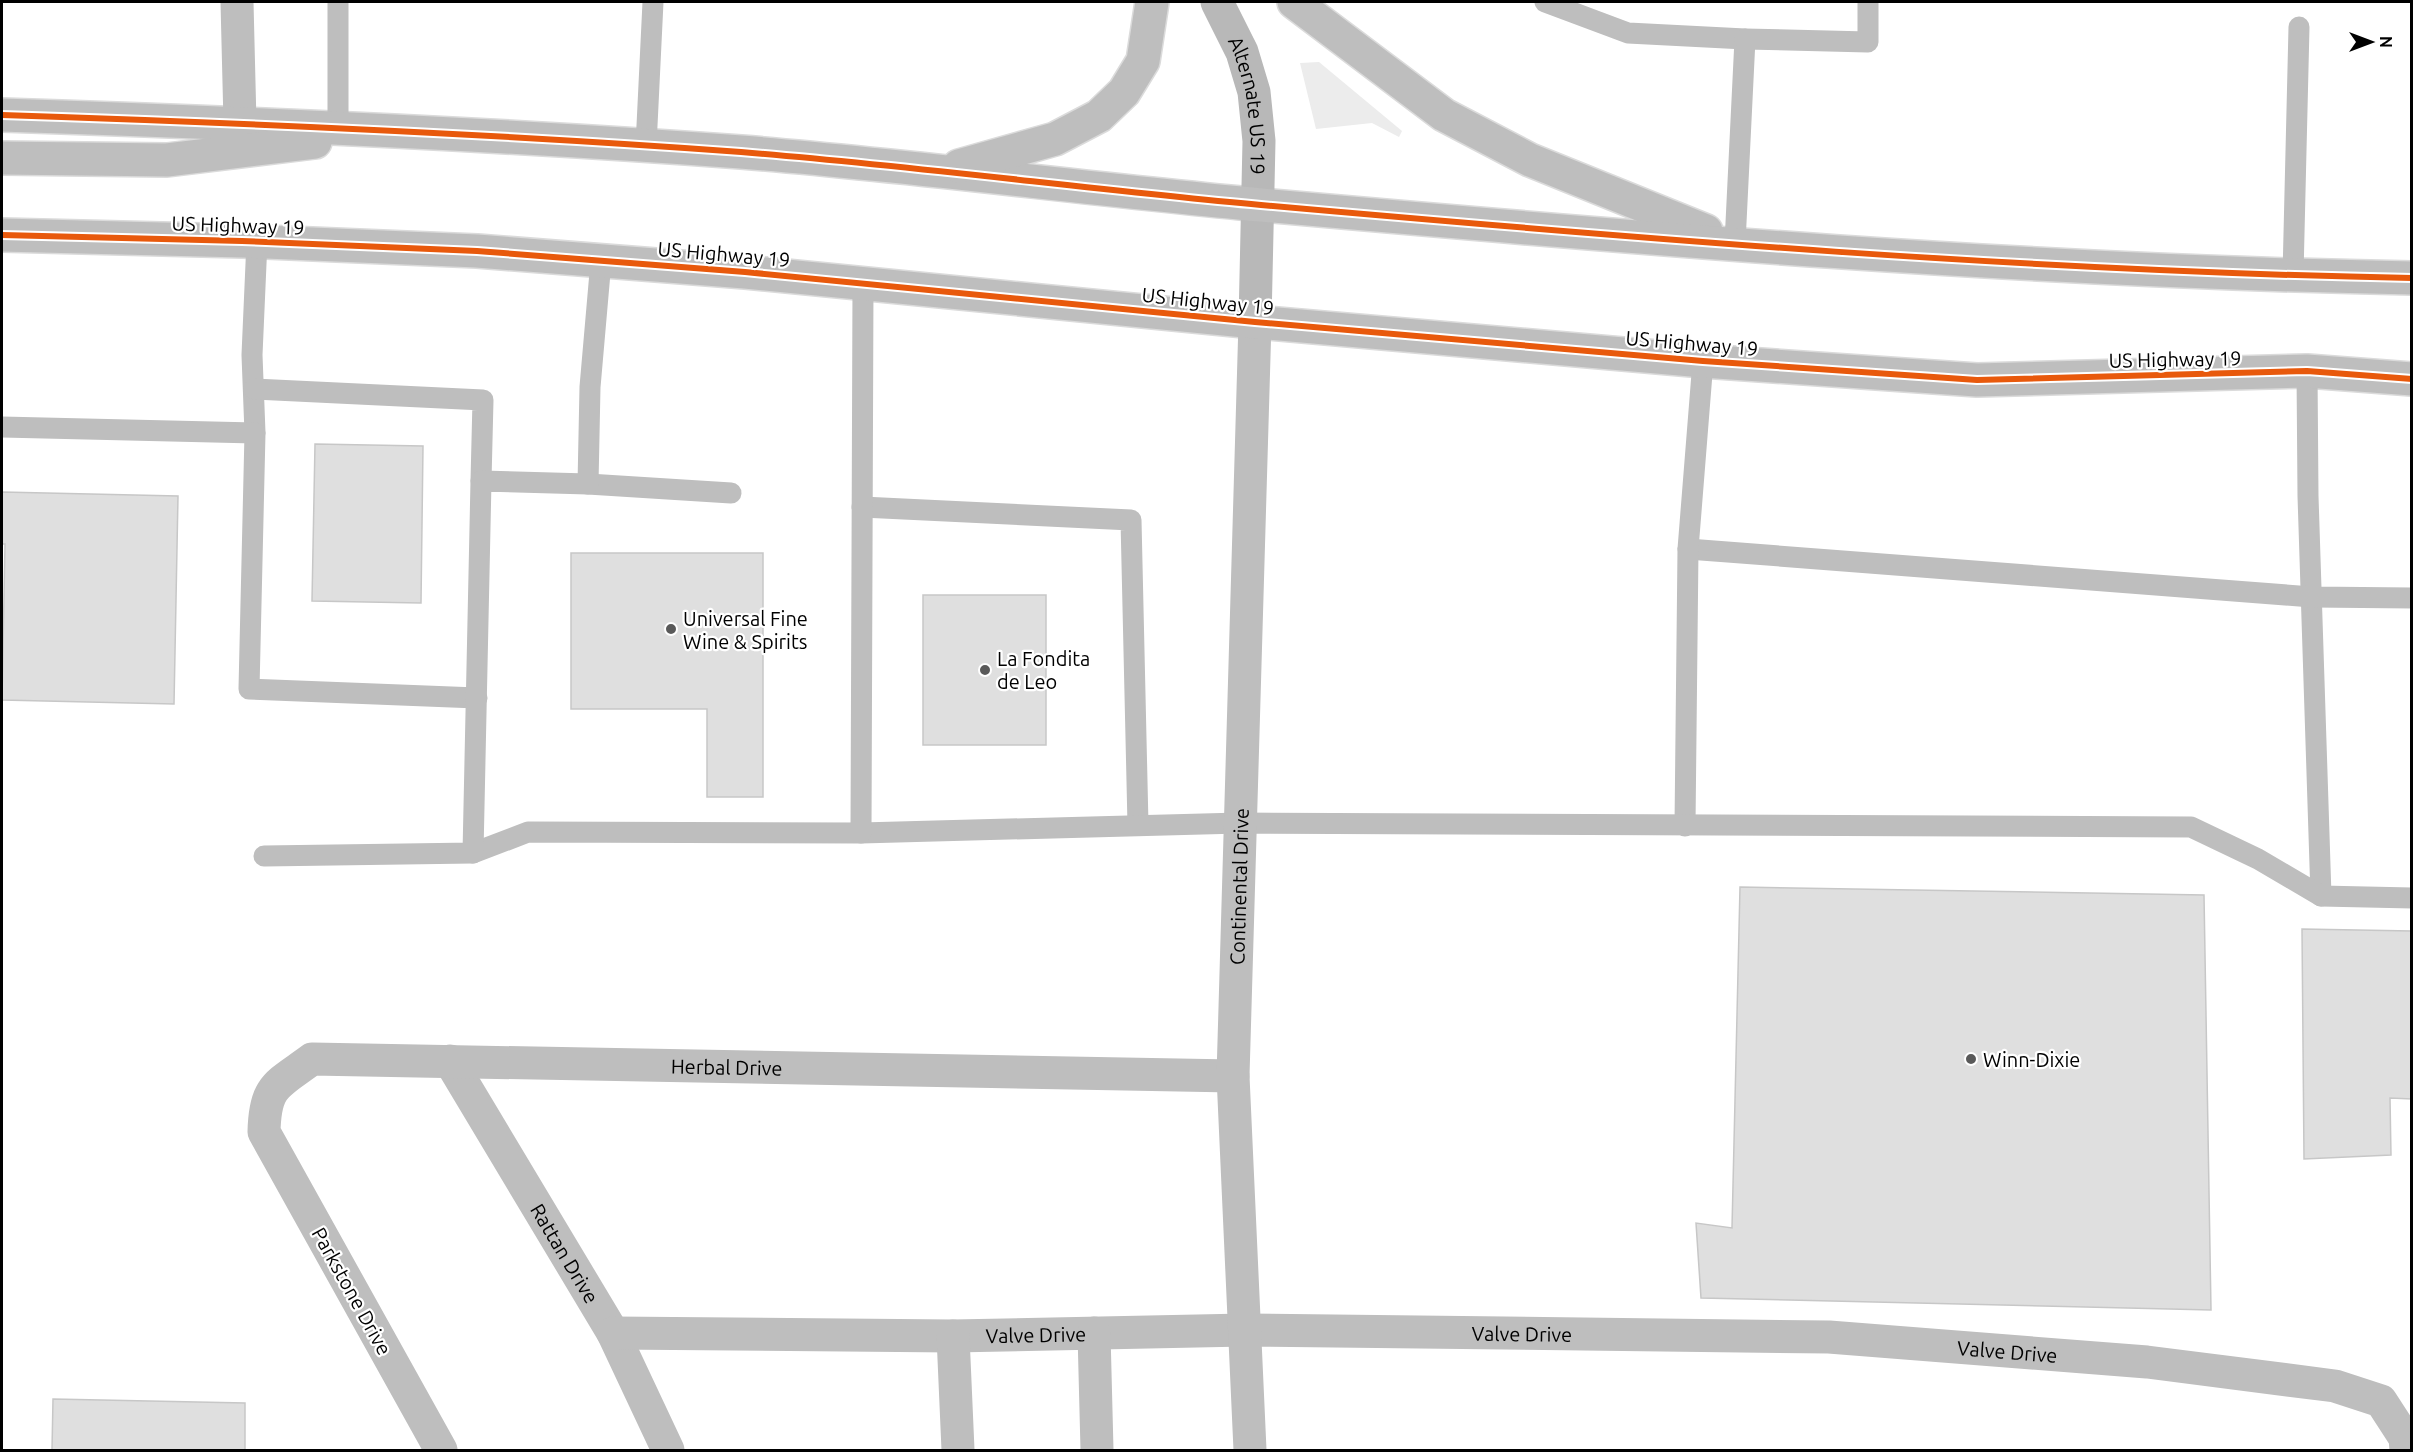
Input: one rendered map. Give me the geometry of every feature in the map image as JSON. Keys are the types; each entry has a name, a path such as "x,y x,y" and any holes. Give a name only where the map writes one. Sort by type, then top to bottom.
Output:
{"main road":[{"path":"237,2 240,123"},
{"path":"935,172 1055,139 1099,116 1124,92 1143,61 1152,2"},
{"name":"Alternate US 19","path":"1217,2 1242,52 1254,92 1259,141 1255,322"},
{"path":"1313,7 1444,115 1530,160 1736,243"},
{"path":"2,115 240,123 645,146 747,153 1257,204 1736,243 2055,266 2412,278"},
{"path":"2,158 167,160 400,131"},
{"name":"US Highway 19","path":"2,236 257,241 477,251 1703,361 1977,380 2307,371 2412,379"},
{"name":"Continental Drive","path":"1250,1450 1233,1076 1255,322"},
{"path":"2307,371 2412,361"},
{"name":"Herbal Drive","path":"264,1132 264,1109 272,1089 312,1059 1233,1076"},
{"name":"Rattan Drive","path":"450,1061 613,1333 668,1450"},
{"name":"Parkstone Drive","path":"264,1132 441,1450"},
{"name":"Valve Drive","path":"613,1333 953,1336 1245,1330 1829,1337 2147,1362 2335,1386 2381,1401 2405,1444"},
{"path":"1095,1333 1097,1450"},
{"path":"953,1336 958,1450"}],"lane":[{"path":"338,2 338,128"},
{"path":"645,146 653,2"},
{"path":"1545,2 1579,8 1628,33 1868,42 1868,2"},
{"path":"2293,275 2299,27"},
{"path":"1736,243 1744,39"},
{"path":"257,241 252,355 255,433 249,689 477,698"},
{"path":"588,484 590,387 601,261"},
{"path":"861,833 863,284"},
{"path":"1684,826 1688,549 1703,361"},
{"path":"2307,371 2321,896"},
{"path":"254,389 483,400 473,853"},
{"path":"2,427 255,433"},
{"path":"481,482 588,484 731,493"},
{"path":"862,507 1131,520 1138,825"},
{"path":"1688,549 2312,597 2412,598"},
{"path":"264,856 473,853 528,832 861,833 1240,823 2191,827 2258,860 2321,896 2412,898"}],"shaded area":[{"path":"1319,62 1402,131 1399,137 1372,123 1316,129 1300,63"}],"building":[{"path":"315,444 423,446 421,603 312,601"},
{"path":"2,492 178,496 174,704 2,700 5,544 2,544"},
{"path":"571,553 763,553 763,797 707,797 707,709 571,709"},
{"name":"La Fondita de Leo","path":"923,595 1046,595 1046,745 923,745"},
{"name":"Winn-Dixie","path":"1740,887 2204,895 2211,1310 1701,1298 1696,1223 1732,1228"},
{"path":"2302,929 2412,931 2412,1099 2390,1098 2391,1155 2304,1159"},
{"path":"53,1399 245,1403 245,1450 52,1450"}],"cycle path":[{"path":"2,115 372,130 741,152 1261,205 1835,252 2123,268 2412,278"},
{"path":"2,235 242,241 477,251 745,272 1255,322 1703,361 1977,380 2307,371 2412,379"}],"place":[{"name":"Universal Fine Wine & Spirits","path":"671,629"},
{"name":"La Fondita de Leo","path":"985,670"},
{"name":"Winn-Dixie","path":"1971,1059"}]}
